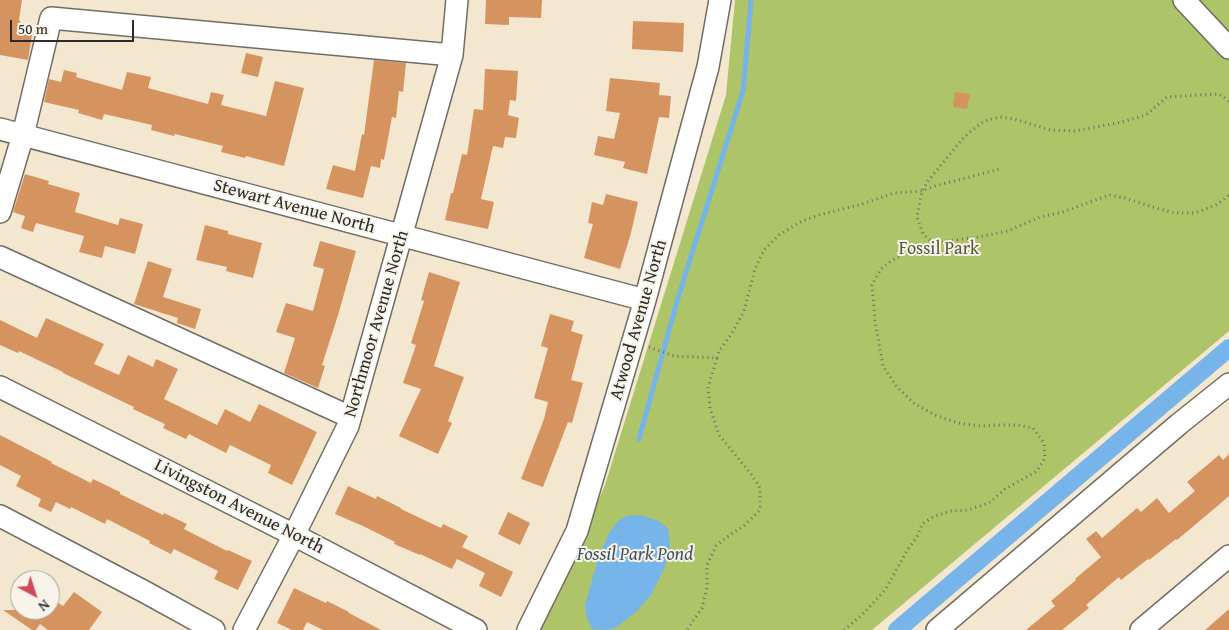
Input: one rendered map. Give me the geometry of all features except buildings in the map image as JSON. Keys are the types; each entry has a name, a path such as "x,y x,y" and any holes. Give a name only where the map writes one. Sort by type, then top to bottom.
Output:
{"street":[{"name":"Northmoor Avenue North","path":"244,630 348,426 452,55 457,0"},
{"name":"Atwood Avenue North","path":"528,630 577,530 646,300 708,67 720,0"},
{"path":"1184,0 1229,48"},
{"path":"0,212 23,135 51,18 452,55"},
{"name":"Stewart Avenue North","path":"0,129 646,300"},
{"path":"0,256 350,417"},
{"path":"937,630 1179,424 1229,384"},
{"name":"Livingston Avenue North","path":"0,387 294,534 476,630"},
{"path":"0,516 214,630"},
{"path":"1140,630 1229,556"}],"path":[{"path":"1229,101 1220,94 1167,97 1146,115 1122,122 1075,131 1050,130 1000,116 984,120 964,137 928,181 922,191 917,217 923,234 934,244 1008,231 1040,217 1063,212 1109,195 1126,198 1156,208 1186,213 1195,213 1218,204 1229,195"},
{"path":"687,630 702,608 707,587 707,565 716,546 744,526 760,510 760,488 719,435 710,408 708,387 719,351 731,335 744,311 755,269 764,250 779,235 802,221 819,215 862,204 894,193 922,191 1000,169"},
{"path":"844,630 862,615 885,590 908,549 917,537 922,524 933,517 950,511 968,510 989,503 1005,489 1037,471 1045,458 1044,443 1033,428 1017,425 980,426 958,423 935,415 915,404 897,387 883,366 875,320 872,285 881,269 891,261 906,253 948,241"},
{"path":"648,347 674,356 717,358"}],"green space":[{"name":"Fossil Park","path":"735,0 1229,0 1229,331 872,630 539,630 576,553 605,485 726,95"}],"water":[{"name":"Fossil Park Pond","path":"639,515 659,521 668,529 670,546 665,567 651,595 637,611 617,627 608,630 592,629 587,619 585,605 598,559 609,533 619,520 627,516"}],"waterway":[{"path":"639,439 678,298 743,91 751,2"},
{"path":"897,630 1229,348"}]}
